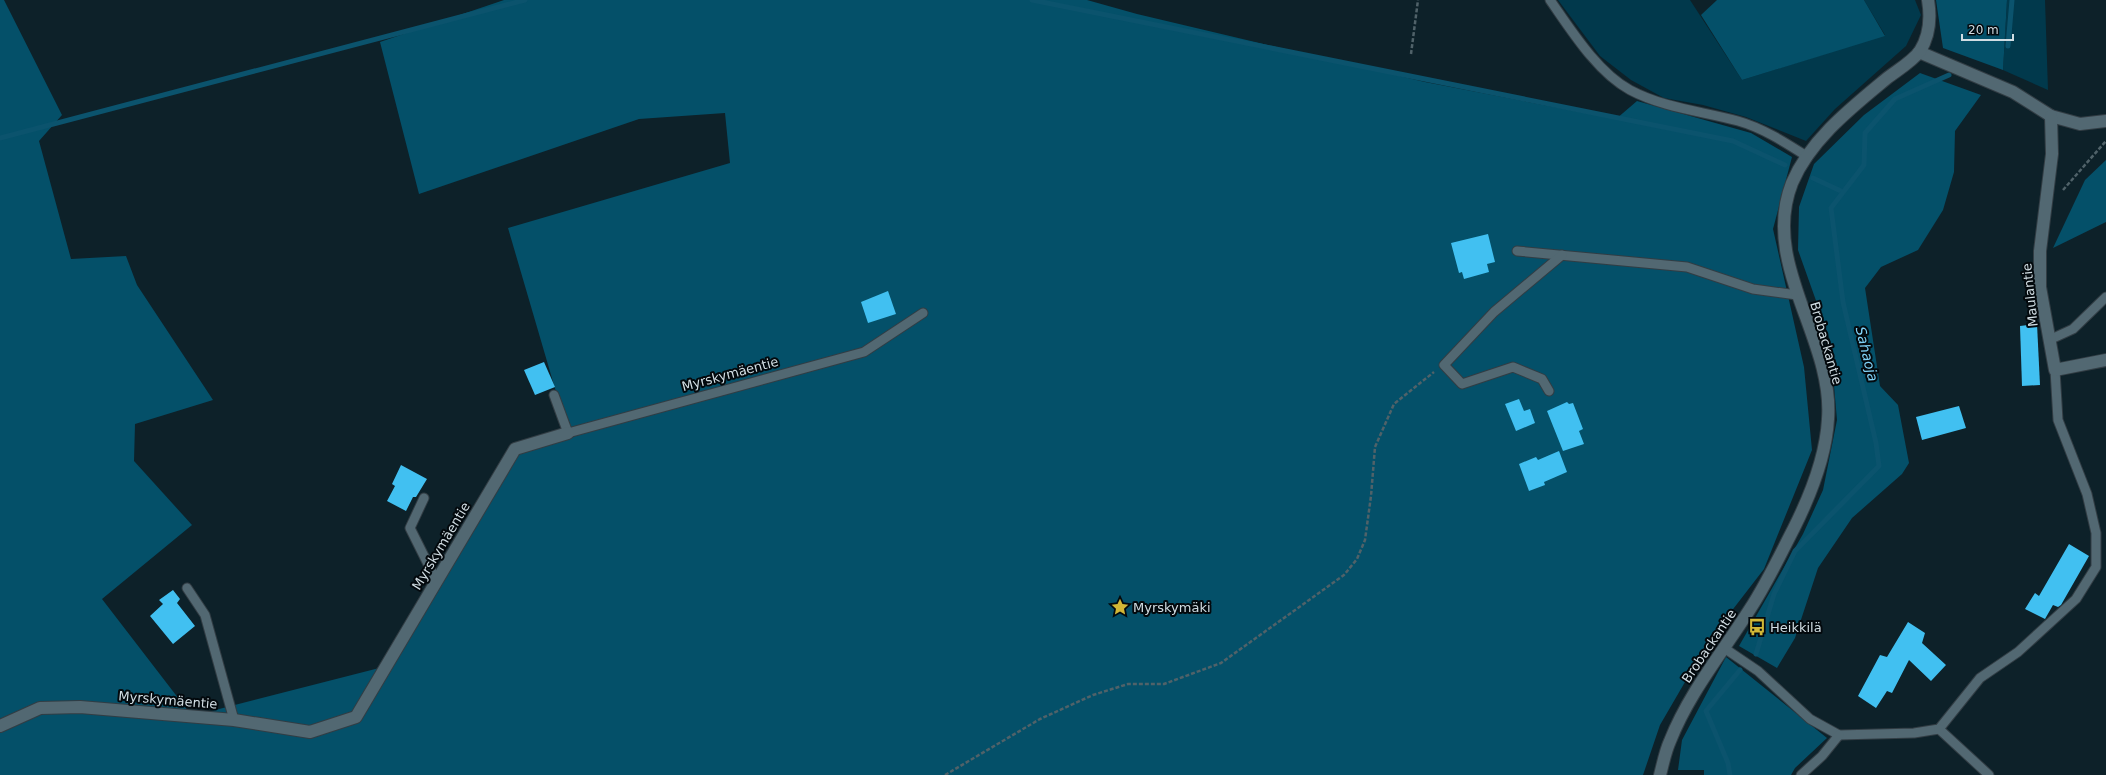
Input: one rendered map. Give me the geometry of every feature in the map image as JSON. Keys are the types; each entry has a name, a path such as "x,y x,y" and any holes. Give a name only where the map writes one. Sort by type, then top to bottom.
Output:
{"street":[{"path":"1928,0 1930,15 1928,32 1919,52 2013,92 2050,116 2080,124 2106,121"},
{"name":"Brobackantie","path":"1660,775 1669,742 1691,698 1770,575 1805,505 1822,457 1829,418 1825,381 1797,295 1784,241 1785,207 1793,182 1808,156 1829,130 1847,112 1919,52"},
{"name":"Maulantie","path":"2050,116 2052,154 2040,251 2040,287 2055,370"},
{"path":"2055,370 2106,360"},
{"name":"Myrskymäentie","path":"0,726 40,708 74,707 234,720 310,732 356,717 515,449 568,433"}],"lane":[{"path":"1550,0 1598,64 1630,89 1671,107 1739,121 1772,134 1808,156"},
{"path":"1517,251 1687,267 1753,289 1797,295"},
{"path":"1549,391 1542,379 1513,367 1462,384 1444,365 1494,312 1562,255"},
{"path":"2049,340 2072,329 2106,297"},
{"name":"Myrskymäentie","path":"568,433 864,352 923,313"},
{"path":"1724,648 1758,670 1810,719 1839,735 1914,733 1939,729 1980,678 2018,652 2076,599 2096,567 2096,533 2087,494 2058,420 2055,370"},
{"path":"554,395 568,433"},
{"path":"424,498 410,528 436,582"},
{"path":"188,588 205,615 234,720"},
{"path":"1939,729 1989,775"},
{"path":"1801,775 1822,756 1839,735"}],"path":[{"path":"1411,54 1418,0"},
{"path":"2045,211 2106,141"},
{"path":"946,775 1040,719 1093,694 1128,684 1164,684 1221,663 1344,575 1358,559 1365,540 1371,496 1375,447 1394,404 1444,365"}],"shaded area":[{"path":"0,0 4,0 62,115 39,141 71,259 126,256 137,285 213,400 135,424 134,461 192,525 102,599 192,716 387,666 515,449 568,433 508,228 730,163 725,113 639,119 419,194 380,42 504,0 1087,0 1137,14 1425,82 1616,119 1637,101 1751,133 1792,157 1773,229 1804,367 1812,450 1764,569 1710,639 1660,725 1643,775 0,775"},
{"path":"1558,0 1690,0 1742,80 1885,35 1864,0 1915,0 1921,15 1906,46 1835,109 1806,141 1746,117 1703,105 1664,98 1631,80 1600,56"},
{"path":"1717,0 1864,0 1885,36 1742,80 1701,15"},
{"path":"1936,0 2007,0 2003,70 1943,48"},
{"path":"2007,0 2045,0 2048,90 2003,70"},
{"path":"1920,73 1981,95 1955,131 1954,172 1943,210 1918,250 1881,267 1865,288 1880,386 1898,405 1909,463 1902,474 1852,518 1818,568 1795,638 1777,668 1739,646 1803,534 1823,490 1837,420 1830,340 1798,250 1799,207 1814,164 1864,115"},
{"path":"2106,160 2106,222 2053,248 2085,180"},
{"path":"1726,657 1827,738 1795,768 1791,775 1704,775 1704,770 1678,770 1682,740"}],"building":[{"path":"1488,234 1495,262 1487,264 1489,272 1464,279 1462,272 1459,273 1451,243"},
{"path":"888,291 896,314 868,323 861,302"},
{"path":"2037,324 2040,385 2022,386 2020,326"},
{"path":"544,362 555,387 535,395 524,370"},
{"path":"1519,399 1524,411 1530,409 1535,423 1516,431 1505,404"},
{"path":"1567,402 1569,404 1573,403 1583,429 1579,431 1584,444 1563,451 1547,411"},
{"path":"1959,406 1966,428 1922,440 1916,417"},
{"path":"1559,451 1567,472 1544,482 1545,485 1529,491 1519,464 1536,457 1538,460"},
{"path":"401,465 427,479 416,497 413,497 406,511 387,501 395,486 392,484"},
{"path":"2069,544 2089,556 2061,605 2058,607 2053,605 2045,619 2025,609 2035,593 2039,596"},
{"path":"173,590 180,599 177,603 195,626 173,644 150,616 163,604 159,600"},
{"path":"1908,622 1925,633 1922,643 1946,665 1931,681 1909,660 1892,693 1887,691 1876,708 1858,696 1880,655 1887,657"}],"waterway":[{"path":"0,138 525,0"},
{"path":"1032,0 1733,141 1785,165"},
{"name":"Sahaoja","path":"2008,46 2012,0"},
{"name":"Sahaoja","path":"1756,654 1774,594 1795,551 1879,466 1876,443 1843,302 1831,208 1864,165 1865,133 1895,99 1949,75"},
{"path":"1813,178 1843,192"},
{"name":"Sahaoja","path":"1730,775 1728,763 1706,711 1740,670"}],"place":[{"name":"Myrskymäki","path":"1120,607"},
{"name":"Heikkilä","path":"1757,627"}]}
